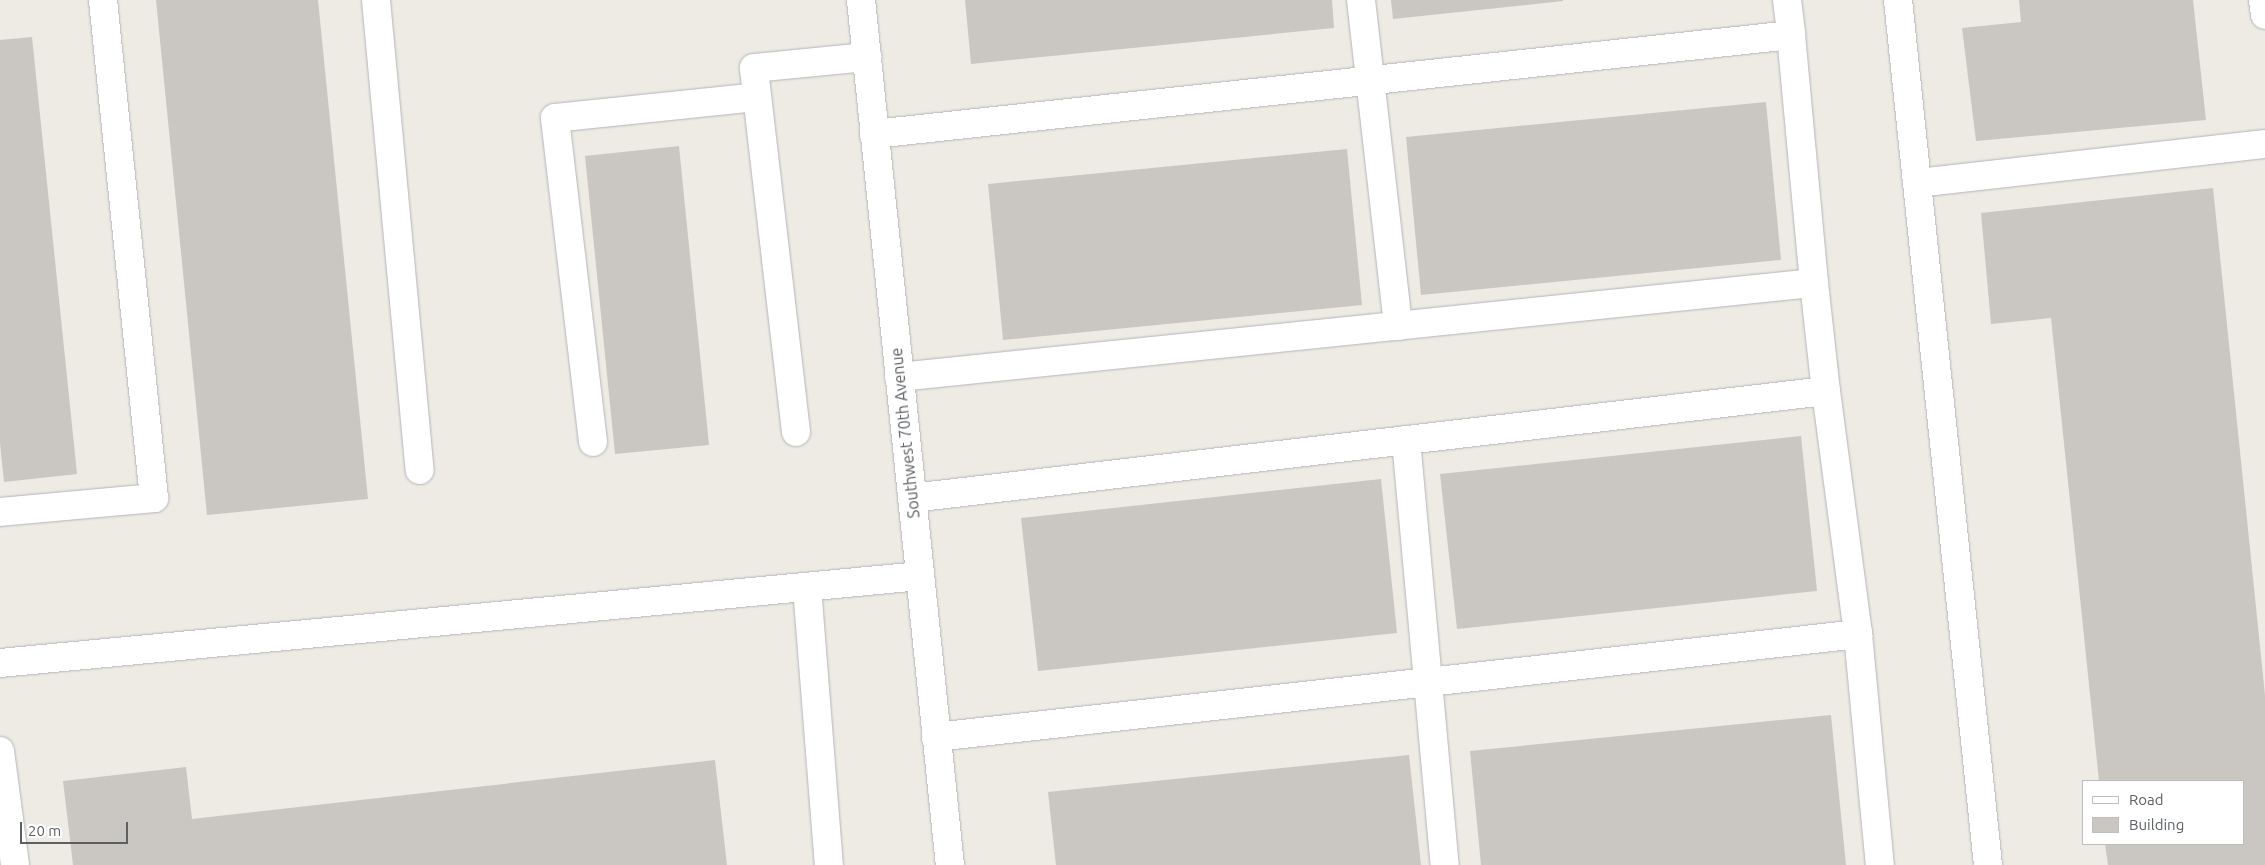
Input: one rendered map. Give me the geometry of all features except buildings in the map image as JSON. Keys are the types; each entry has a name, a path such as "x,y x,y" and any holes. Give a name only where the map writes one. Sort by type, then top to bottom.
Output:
{"street":[{"path":"0,512 154,498 103,0"},
{"path":"376,0 420,470"},
{"name":"Southwest 70th Avenue","path":"861,0 950,865"},
{"path":"1361,0 1398,326"},
{"path":"1787,0 1792,36 1814,284 1858,634 1880,865"},
{"path":"1898,0 1988,865"},
{"path":"2264,0 2265,15"},
{"path":"874,134 1792,36"},
{"path":"796,432 754,68 866,57"},
{"path":"593,442 556,118 757,97"},
{"path":"1917,183 2265,144"},
{"path":"899,377 1814,284"},
{"path":"912,498 1826,391"},
{"path":"1406,440 1445,865"},
{"path":"0,663 920,576"},
{"path":"806,587 829,865"},
{"path":"936,736 1858,634"},
{"path":"0,751 15,865"}]}
